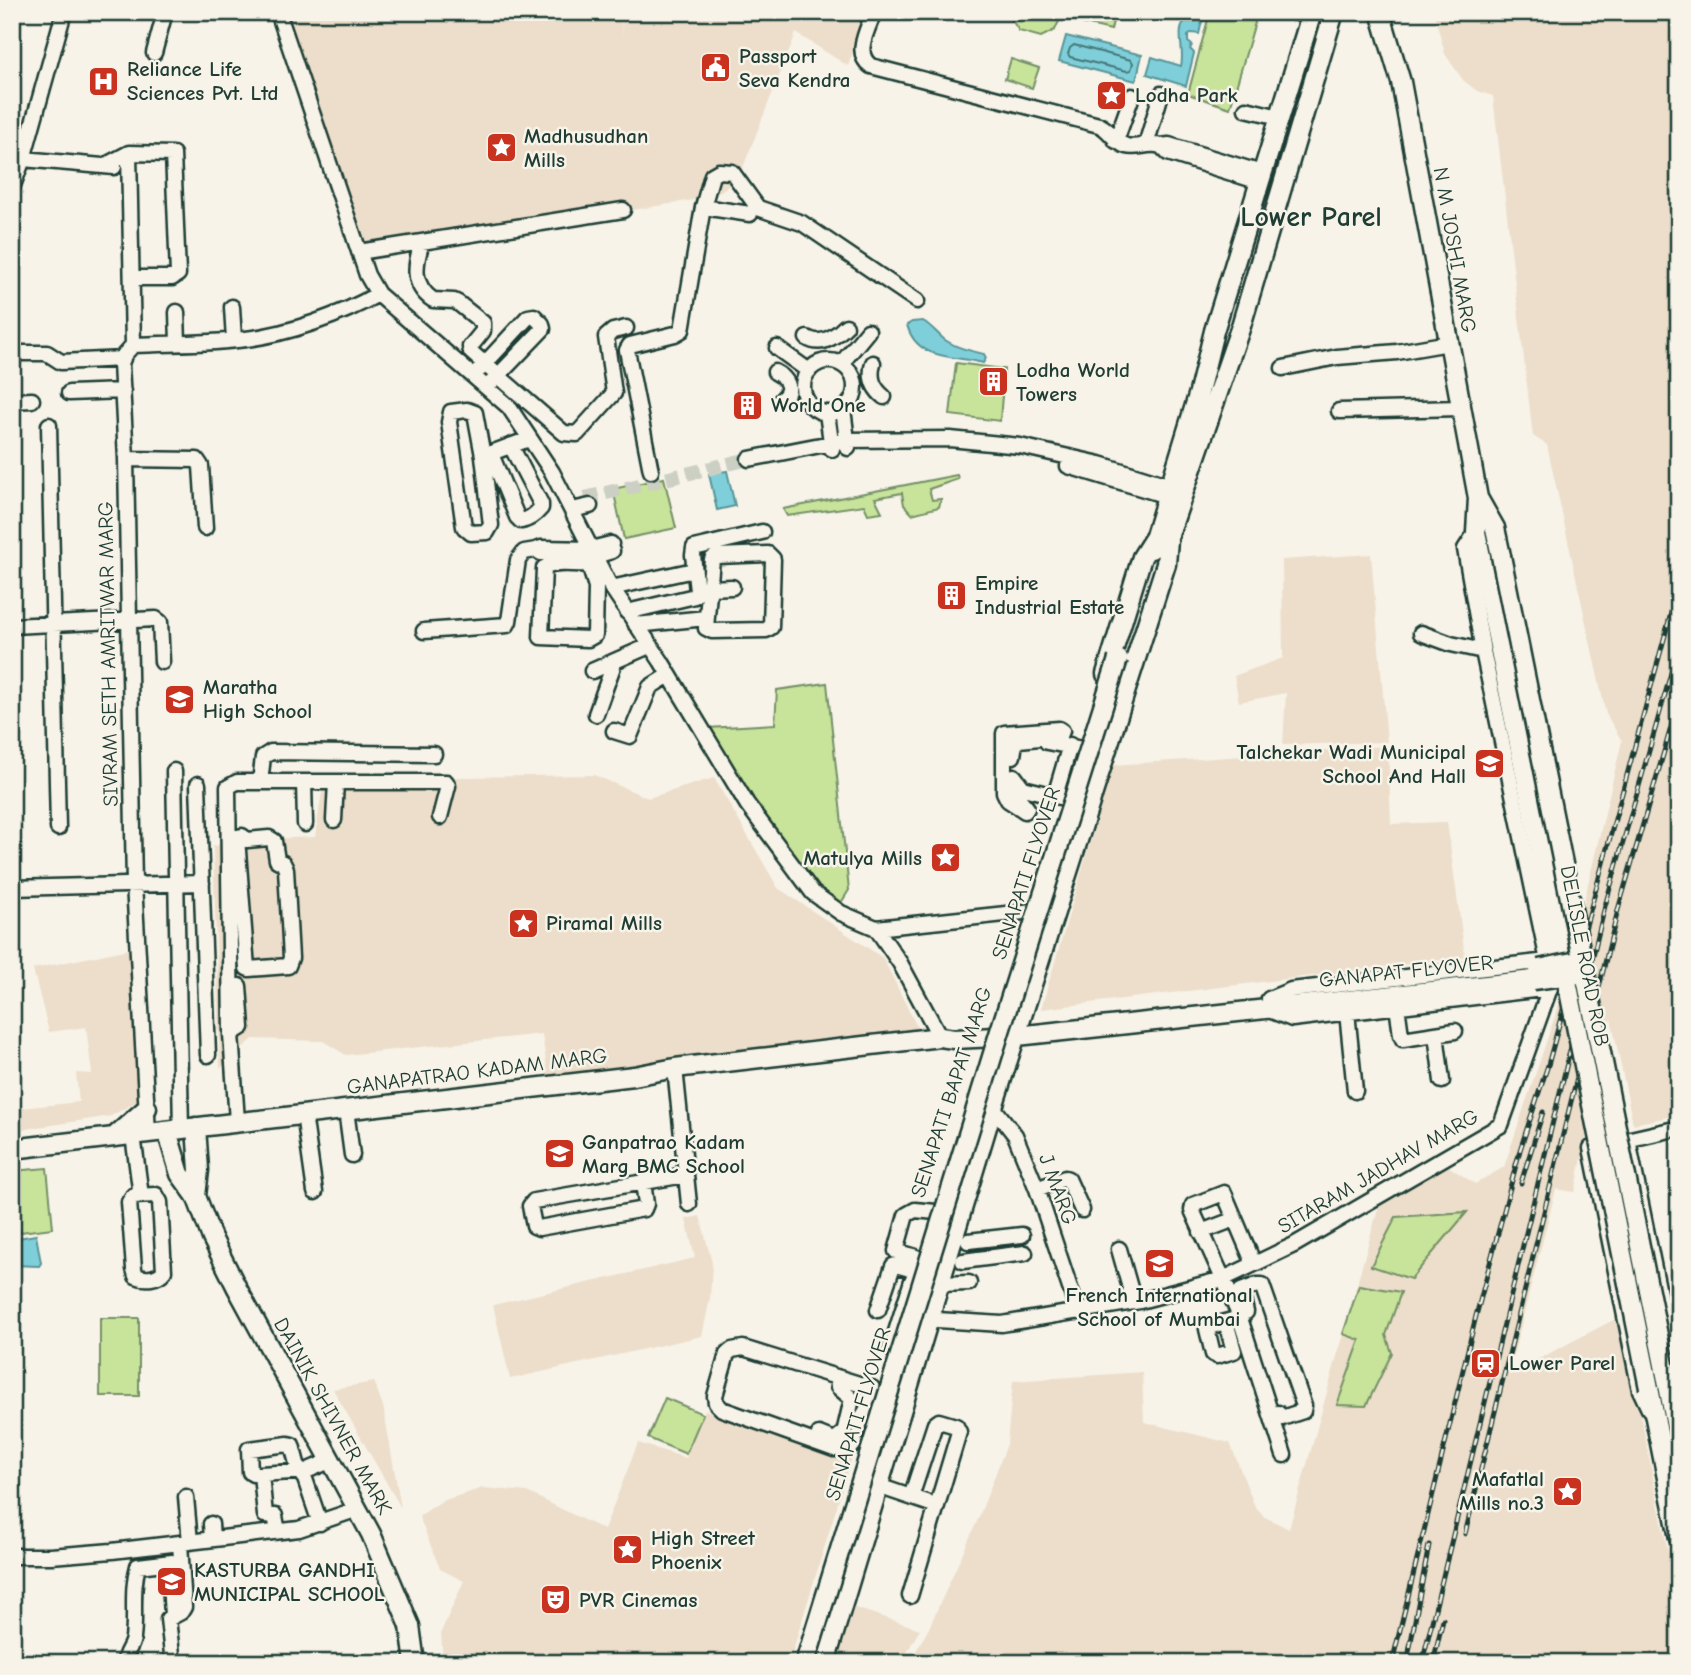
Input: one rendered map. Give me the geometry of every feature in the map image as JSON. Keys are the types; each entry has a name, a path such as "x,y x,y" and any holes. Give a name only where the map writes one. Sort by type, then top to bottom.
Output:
{"main road":[{"path":"1161,539 1334,12"},
{"name":"N M JOSHI MARG","path":"1380,12 1401,82 1478,498"},
{"path":"1217,368 1214,331 1312,13"},
{"path":"825,1663 993,1107 1166,565 1161,539 1169,491 1199,392 1217,368 1236,309 1312,13"},
{"name":"DELISLE ROAD ROB","path":"1478,498 1495,528 1583,966 1674,1390 1677,1419"},
{"name":"DELISLE ROAD ROB","path":"1478,498 1476,532 1548,970 1656,1423"},
{"path":"1476,532 1495,528"},
{"name":"SENAPATI FLYOVER","path":"814,1663 1122,660 1149,561 1161,539"},
{"name":"SENAPATI BAPAT MARG","path":"796,1663 853,1483 866,1422 903,1316 917,1262 936,1212 1033,911 1076,747 1142,557 1161,539"},
{"name":"SENAPATI FLYOVER","path":"805,1663 1000,1031 1122,660"},
{"name":"GANAPAT FLYOVER","path":"1270,1004 1583,966"},
{"name":"GANAPATRAO KADAM MARG","path":"12,1149 634,1076 675,1068 943,1036 954,1040 995,1032 1270,1004"},
{"path":"114,1137 148,1108"},
{"path":"181,1129 199,1170 196,1196"},
{"path":"181,1129 180,1174 196,1196"},
{"name":"DAINIK SHIVNER MARK","path":"196,1196 212,1238 243,1299 372,1534 410,1626 415,1663"},
{"path":"1679,1442 1677,1419 1656,1423 1679,1538"},
{"path":"853,1483 855,1490 862,1493 871,1494 877,1488"}],"street":[{"path":"12,188 18,157 64,12"},
{"path":"154,53 165,12"},
{"path":"278,12 367,275 378,294 509,407 552,472 605,585 633,610"},
{"path":"874,12 861,54 864,61 871,66 1099,125 1109,130 1116,141 1127,146 1153,146 1168,153 1261,177"},
{"path":"1153,146 1161,94"},
{"path":"1116,141 1132,96"},
{"path":"1246,108 1279,117"},
{"path":"106,165 129,153 170,153 174,158 178,274 173,278 136,282"},
{"path":"12,353 47,353 61,362 123,359 133,345 136,282 128,178 129,153"},
{"path":"18,157 106,165 123,169 128,178"},
{"path":"651,471 627,350 630,345 682,330 703,207 712,175 719,171 732,172 758,208 802,223 917,301"},
{"path":"703,207 750,214"},
{"path":"359,252 623,209"},
{"path":"422,242 415,264 415,274 421,290 433,300 458,303 483,323 483,331 471,344 470,350 564,433 577,434 614,393 606,337 614,331 626,328"},
{"path":"136,282 173,285"},
{"path":"133,345 248,339 355,307 378,294"},
{"path":"232,307 234,340"},
{"path":"177,312 178,343"},
{"path":"473,376 528,317 534,316 542,324 543,329 498,375 473,411"},
{"path":"807,338 817,342 827,340 846,326"},
{"path":"791,390 809,370 817,364 835,362 868,331"},
{"path":"827,340 835,362 852,374 855,382 853,397 843,409 839,445"},
{"path":"1283,368 1449,343"},
{"path":"777,348 809,370"},
{"name":"SIVRAM SETH AMRITWAR MARG","path":"123,359 134,884 148,1108 141,1134 141,1196"},
{"path":"873,363 871,379 877,391 884,397"},
{"path":"775,372 784,376 791,390 804,394 810,405 827,413 843,409"},
{"path":"855,382 871,379"},
{"path":"69,393 123,391"},
{"path":"12,401 33,400"},
{"path":"1339,411 1460,408"},
{"path":"454,411 473,411 477,416 487,455 491,526 487,532 471,533 464,527 449,416 454,411"},
{"path":"827,413 839,445"},
{"path":"49,425 58,828"},
{"path":"487,455 529,439"},
{"path":"751,463 839,445 950,439 1020,446 1037,454 1142,481 1169,491"},
{"path":"487,455 517,517 524,521 538,512 541,504 512,446"},
{"path":"126,459 197,460 201,466 205,528"},
{"path":"569,506 587,502"},
{"path":"633,610 695,596 697,592 693,551 698,546 762,532"},
{"path":"1270,1004 1292,1019 1550,988 1465,549 1476,532"},
{"path":"605,585 595,635 588,639 541,636 544,568 593,558 611,548"},
{"path":"507,625 518,560 524,552 536,550 541,554 593,558"},
{"path":"771,555 771,627 766,630 712,631 706,628 709,588 715,557 771,555"},
{"path":"605,585 629,584 694,570"},
{"path":"629,584 636,625 747,804 813,893 841,912 876,928 901,963 943,1036"},
{"path":"709,588 732,587"},
{"path":"485,618 493,618 507,625"},
{"path":"636,625 706,618"},
{"path":"12,626 159,620 162,662"},
{"path":"424,631 507,625"},
{"path":"1421,634 1483,651"},
{"path":"592,671 649,646"},
{"path":"596,715 615,661"},
{"path":"614,731 630,736 650,679 669,675"},
{"path":"1062,731 1060,736 1016,741 1011,765 1014,779 1015,794 1027,807 1026,811 1008,800 1004,792 1004,733 1062,731"},
{"path":"1013,756 1019,749 1036,743 1056,742 1076,747"},
{"path":"260,782 263,757 271,752 434,754"},
{"path":"174,771 181,1129"},
{"path":"1014,779 1023,788 1061,798"},
{"path":"237,1121 231,1034 228,787 237,782 446,782 448,786 440,817"},
{"path":"304,782 305,824"},
{"path":"334,820 336,782"},
{"path":"198,784 208,1055"},
{"path":"231,1034 239,1031 242,1024 230,842 237,837 242,836 247,840 272,838 277,860 285,865 291,958 285,967 247,968 237,837"},
{"path":"12,888 202,883"},
{"path":"876,928 1033,911 1053,917"},
{"name":"SITARAM JADHAV MARG","path":"903,1316 1002,1324 1137,1302 1223,1279 1294,1245 1501,1125 1550,988"},
{"path":"1397,1006 1401,1038 1455,1031"},
{"path":"1347,1012 1355,1091"},
{"path":"1436,1034 1442,1082"},
{"path":"675,1068 689,1204"},
{"path":"973,1100 993,1107"},
{"name":"J MARG","path":"993,1107 1015,1135 1037,1189 1078,1312"},
{"path":"346,1110 352,1155"},
{"path":"304,1114 316,1192"},
{"path":"1656,1423 1640,1390 1591,1148 1679,1128"},
{"path":"1628,1140 1677,1382 1674,1390"},
{"path":"643,1182 646,1204 643,1209 539,1228 534,1226 530,1206 534,1201 643,1182 685,1175"},
{"path":"1037,1189 1068,1179 1082,1210"},
{"path":"1254,1264 1226,1195 1222,1193 1192,1207 1268,1391 1284,1455"},
{"path":"156,1195 159,1198 164,1271 157,1277 136,1276 134,1269 129,1202 134,1196 141,1196 156,1195"},
{"path":"917,1262 896,1251 906,1215 915,1210 936,1212"},
{"path":"1201,1232 1235,1219"},
{"path":"968,1241 1023,1235"},
{"path":"1119,1249 1137,1302"},
{"path":"963,1261 1025,1253"},
{"path":"878,1310 893,1266 917,1262"},
{"path":"939,1284 969,1283"},
{"path":"1237,1315 1241,1291 1262,1285 1304,1406 1303,1411 1282,1418 1275,1414"},
{"path":"743,1348 872,1388 874,1392 866,1422 858,1442 844,1449 835,1449 722,1409 716,1403 715,1396 727,1353 743,1348"},
{"path":"811,1441 816,1434 835,1440 844,1433 852,1399 838,1387 837,1377"},
{"path":"866,1422 896,1425"},
{"path":"910,1596 959,1432 956,1426 939,1422 935,1424 911,1497"},
{"path":"320,1523 305,1479 299,1471 293,1448 288,1444 249,1449 250,1472 253,1474 261,1474 299,1471 306,1471 332,1460"},
{"path":"261,1474 265,1515 275,1516 278,1531"},
{"path":"877,1488 937,1506"},
{"path":"173,1663 168,1619 181,1612 184,1607 176,1550 186,1497"},
{"path":"125,1663 125,1654 133,1640 132,1594 138,1566 212,1539 320,1523 358,1509"},
{"path":"211,1524 212,1539"},
{"path":"12,1556 176,1550"},
{"path":"170,1584 172,1615"}],"shaded area":[{"name":"Madhusudhan Mills","path":"287,12 620,12 623,37 621,12 866,12 848,66 796,33 738,180 711,197 367,254"},
{"path":"1434,12 1679,12 1679,1115 1633,1124 1611,1018 1575,1192 1556,1189 1508,1375 1621,1316 1679,1608 1679,1663 909,1663 928,1630 979,1517 1007,1444 1013,1381 1142,1372 1144,1422 1230,1443 1255,1507 1263,1516 1289,1529 1379,1205 1448,1166 1475,1184 1504,1167 1561,998 1622,741 1606,714 1547,445 1533,436 1493,96 1477,91 1463,80 1445,54"},
{"path":"1371,554 1387,742 1283,745 1286,693 1239,702 1234,676 1283,658 1282,560"},
{"path":"1388,746 1391,824 1447,822 1465,957 1041,1009 1113,765"},
{"name":"Piramal Mills","path":"594,775 648,798 714,778 778,888 883,958 918,1029 548,1075 542,1034 346,1055 323,1041 253,1039 220,1068 213,846 264,839 315,837 324,779"},
{"path":"130,949 141,1099 111,1116 12,1131 12,1109 79,1102 76,1073 92,1074 86,1027 49,1032 33,969"},
{"path":"700,1216 712,1263 710,1298 702,1336 510,1379 493,1305 695,1258 686,1219"},
{"path":"374,1382 383,1406 401,1508 333,1389"},
{"name":"High Street Phoenix","path":"705,1410 852,1457 789,1663 443,1663 441,1632 464,1581 440,1569 419,1516 442,1501 483,1488 527,1492 604,1530 638,1443 686,1458"},
{"path":"849,1606 920,1629 901,1663 831,1663"}],"green space":[{"path":"1012,12 1063,12 1055,30 1041,37 1019,31 1011,19"},
{"path":"1074,12 1115,12 1111,30 1072,21"},
{"path":"1210,12 1258,12 1230,108 1188,94"},
{"path":"1011,59 1039,68 1032,88 1005,79"},
{"path":"956,363 1004,369 1000,421 950,415"},
{"path":"957,475 958,479 929,489 932,500 941,499 939,507 912,514 904,505 902,493 875,498 882,512 868,514 864,505 787,516 783,509"},
{"path":"664,478 676,528 624,539 613,489"},
{"path":"827,683 849,890 841,903 816,889 781,848 708,728 775,724 777,690"},
{"path":"47,1168 53,1228 12,1233 12,1171"},
{"path":"1467,1212 1411,1279 1371,1266 1396,1217"},
{"path":"1359,1285 1401,1292 1386,1335 1392,1353 1366,1406 1337,1405 1360,1340 1343,1334"},
{"path":"100,1318 139,1318 139,1396 100,1396"},
{"path":"665,1398 703,1414 686,1454 648,1438"}],"water":[{"path":"1171,12 1198,12 1202,21 1199,34 1192,33 1188,36 1188,42 1192,45 1190,49 1194,53 1186,86 1147,74 1152,57 1181,66 1181,32 1184,22 1179,15"},
{"path":"1066,36 1142,55 1136,81 1059,61"},
{"path":"923,321 950,343 984,354 986,358 983,363 938,354 919,345 907,325"},
{"path":"727,471 735,506 717,510 709,474"},
{"path":"36,1235 41,1263 39,1266 12,1265 12,1239"}],"tunnel":[{"path":"585,498 749,459"}],"railway":[{"path":"1392,1663 1476,1316 1520,1150 1548,1065 1679,584"},
{"path":"1422,1663 1605,906 1679,645"},
{"path":"1465,1534 1618,910 1679,700"},
{"path":"1521,1183 1543,1112"},
{"path":"1679,1432 1673,1469 1679,1510"},
{"path":"1407,1663 1429,1545"},
{"path":"1433,1663 1443,1619"}],"place":[{"name":"Passport Seva Kendra","path":"716,68"},
{"name":"Reliance Life Sciences Pvt. Ltd","path":"104,81"},
{"name":"Lodha Park","path":"1112,95"},
{"name":"Madhusudhan Mills","path":"501,148"},
{"name":"Lodha World Towers","path":"993,382"},
{"name":"World One","path":"748,405"},
{"name":"Empire Industrial Estate","path":"952,595"},
{"name":"Maratha High School","path":"180,699"},
{"name":"Talchekar Wadi Municipal School And Hall","path":"1489,764"},
{"name":"Matulya Mills","path":"945,858"},
{"name":"Piramal Mills","path":"523,923"},
{"name":"Ganpatrao Kadam Marg BMC School","path":"559,1154"},
{"name":"French International School of Mumbai","path":"1159,1263"},
{"name":"Lower Parel","path":"1486,1363"},
{"name":"Mafatlal Mills no.3","path":"1567,1491"},
{"name":"High Street Phoenix","path":"628,1550"},
{"name":"KASTURBA GANDHI MUNICIPAL SCHOOL","path":"171,1582"},
{"name":"PVR Cinemas","path":"556,1600"}],"district":[{"name":"Lower Parel","path":"1311,217"}]}
